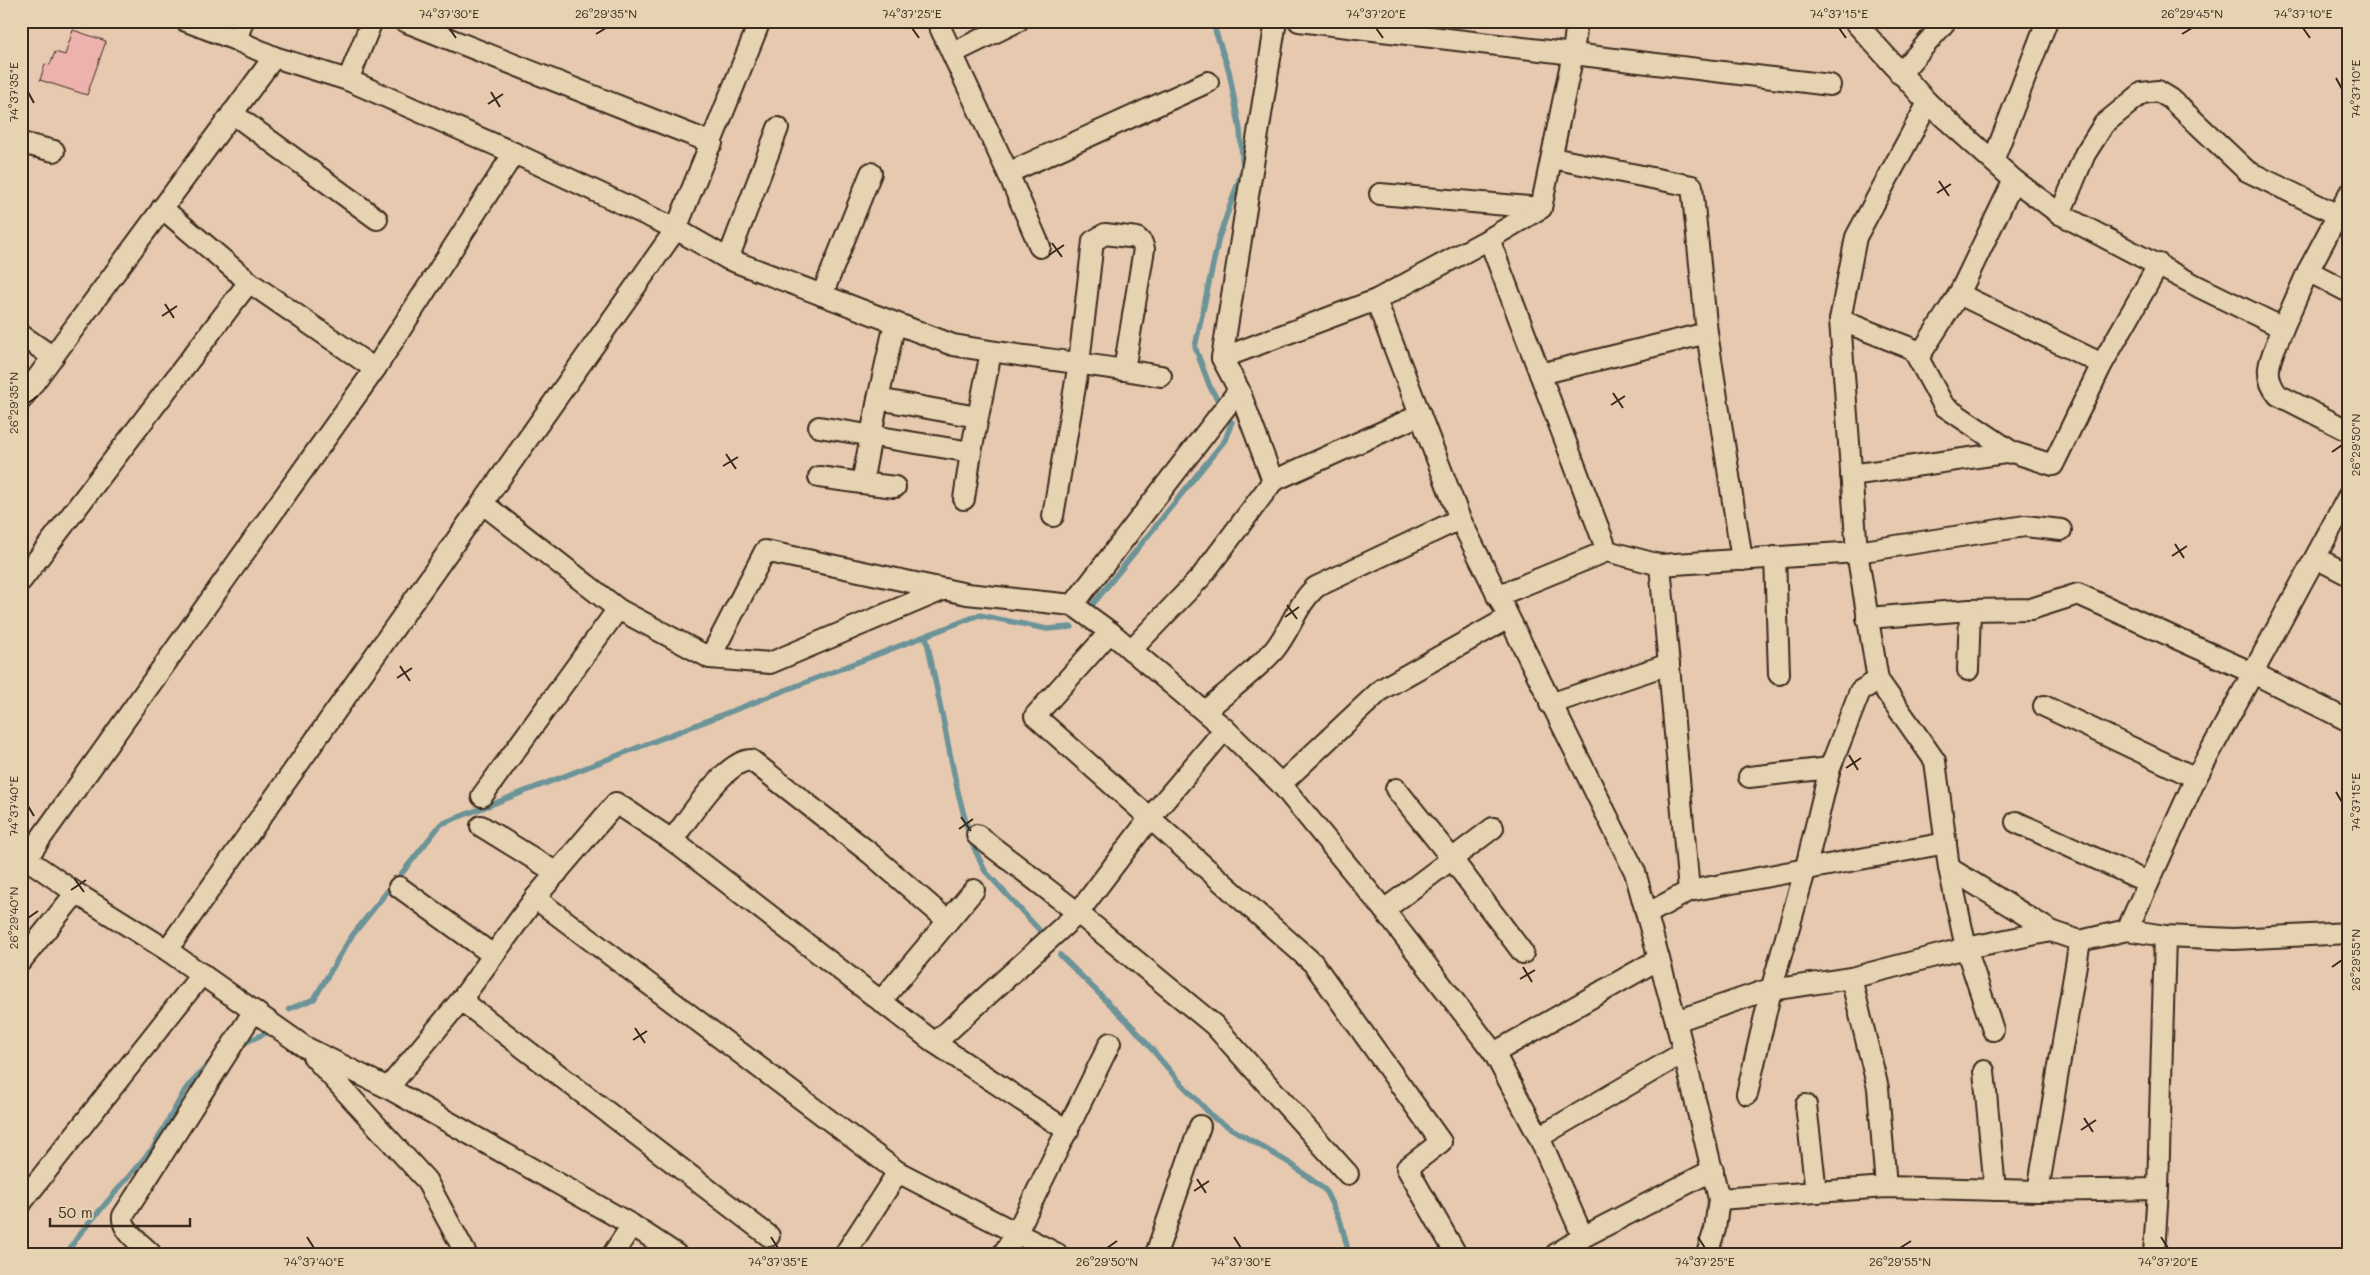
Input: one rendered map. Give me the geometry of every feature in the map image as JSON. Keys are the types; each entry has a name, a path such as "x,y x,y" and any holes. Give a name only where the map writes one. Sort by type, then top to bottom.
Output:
{"street":[{"path":"186,21 239,30 274,57 348,80 514,153 676,230 728,259 953,345 1161,376"},
{"path":"348,80 372,21"},
{"path":"404,21 712,143"},
{"path":"167,950 676,230 760,21"},
{"path":"937,21 1008,173 1040,247"},
{"path":"953,53 1018,21"},
{"path":"1273,481 1238,390 1222,358 1276,21"},
{"path":"1299,21 1830,85"},
{"path":"1222,358 1376,300 1490,239 1541,208 1577,21"},
{"path":"1854,21 1928,103 2014,180 2060,214 2159,264 2199,287 2283,328"},
{"path":"1900,74 1946,21"},
{"path":"1993,161 2048,21"},
{"path":"21,400 274,57"},
{"path":"1008,173 1208,82"},
{"path":"2060,214 2085,154 2104,124 2142,93 2158,91 2171,99 2247,171 2338,215"},
{"path":"1928,103 1856,237 1840,320 1857,552 1878,680 1935,761 1949,868 1966,948 1993,1030"},
{"path":"232,113 377,219"},
{"path":"728,259 778,128"},
{"path":"21,143 54,150"},
{"path":"514,153 375,369 24,857 76,893 167,950 305,1047 388,1088 632,1225 676,1254"},
{"path":"1552,158 1692,186 1707,333 1742,560"},
{"path":"822,295 871,173"},
{"path":"1918,358 1959,294 2014,180"},
{"path":"1380,194 1541,208"},
{"path":"2349,194 2308,271 2283,328 2268,371 2270,385 2278,395 2349,431"},
{"path":"162,208 249,282 375,369"},
{"path":"1053,516 1079,363 1093,240 1105,234 1137,238 1142,243 1144,249 1124,370"},
{"path":"1490,239 1607,551"},
{"path":"1840,320 1913,349 1944,406 2012,452 2053,465 2102,364 2159,264"},
{"path":"2308,271 2349,292"},
{"path":"21,581 249,282"},
{"path":"1959,294 2102,364"},
{"path":"1376,300 1460,519 1634,872 1676,1021 1713,1170 1718,1199 1715,1229 1707,1254"},
{"path":"862,483 895,323"},
{"path":"1540,374 1707,333"},
{"path":"21,334 52,358"},
{"path":"964,499 977,417 991,352"},
{"path":"1073,605 1238,390"},
{"path":"878,399 977,417"},
{"path":"1132,650 1206,571 1273,481 1420,415"},
{"path":"819,427 971,452"},
{"path":"1851,475 2012,452"},
{"path":"819,477 895,487"},
{"path":"2127,930 2147,882 2196,778 2349,495"},
{"path":"482,503 618,609 710,658 770,663 945,589"},
{"path":"1205,711 1274,650 1292,624 1300,606 1316,587 1460,519"},
{"path":"1497,596 1607,551 1660,565 1857,552 2024,526 2061,530"},
{"path":"710,658 765,551 967,594 1073,605 1110,632 1225,729 1281,784 1384,910 1494,1053 1539,1137 1583,1237"},
{"path":"1775,557 1779,674"},
{"path":"2316,558 2349,575"},
{"path":"1660,565 1689,891"},
{"path":"1867,618 1970,610 2031,609 2078,594 2253,673 2349,721"},
{"path":"482,796 618,609"},
{"path":"1968,670 1970,610"},
{"path":"1281,784 1378,693 1508,618"},
{"path":"1110,632 1035,716 1313,963 1441,1142 1407,1168 1456,1254"},
{"path":"1550,704 1669,664"},
{"path":"1747,1094 1771,990 1805,871 1830,768 1860,691 1878,680"},
{"path":"2044,706 2196,778"},
{"path":"935,1043 1078,913 1149,819 1225,729"},
{"path":"672,840 723,775 744,760 751,760 871,854 948,920"},
{"path":"1749,777 1830,768"},
{"path":"1396,789 1452,858 1523,953"},
{"path":"388,1088 461,1000 534,898 616,803 672,840 935,1043 1068,1131"},
{"path":"2016,822 2147,882"},
{"path":"481,826 557,873"},
{"path":"1384,910 1493,828"},
{"path":"977,835 1078,913 1214,1025 1348,1174"},
{"path":"1647,914 1689,891 1805,871 1946,842"},
{"path":"1949,868 2050,931 2080,941 2127,930 2165,936 2234,939 2349,933"},
{"path":"399,887 494,955"},
{"path":"881,1000 974,890"},
{"path":"21,961 76,893"},
{"path":"534,898 898,1172 1057,1254"},
{"path":"1676,1021 1771,990 1850,978 1966,948 2050,931"},
{"path":"2154,1254 2158,1189 2165,936"},
{"path":"2038,1191 2080,941"},
{"path":"1494,1053 1658,959"},
{"path":"21,1202 202,974"},
{"path":"1850,978 1878,1088 1886,1187"},
{"path":"461,1000 769,1236"},
{"path":"151,1254 126,1229 122,1222 123,1216 254,1011"},
{"path":"1003,1254 1016,1234 1110,1043"},
{"path":"305,1047 426,1180 466,1254"},
{"path":"1539,1137 1683,1053"},
{"path":"1984,1071 1995,1190"},
{"path":"1806,1105 1816,1192"},
{"path":"1156,1254 1200,1126"},
{"path":"1556,1254 1583,1237 1713,1170"},
{"path":"845,1254 898,1172"},
{"path":"1718,1199 1886,1187 2038,1191 2158,1189"},
{"path":"613,1254 632,1225"}],"building":[{"path":"73,30 106,41 87,95 40,80 45,64 50,65 55,52 65,55"}],"waterway":[{"path":"1212,21 1229,71 1240,130 1243,169 1219,237 1195,347 1210,387 1219,402"},
{"path":"1093,604 1225,440 1232,422"},
{"path":"289,1009 314,999 351,937 441,824 979,615 1047,629 1072,627"},
{"path":"926,636 957,788 970,839 985,871 1043,934"},
{"path":"1060,955 1133,1027 1177,1079 1215,1119 1291,1164 1325,1190 1341,1223 1349,1254"},
{"path":"240,1045 266,1033"},
{"path":"66,1254 79,1235 153,1148 185,1090 213,1059"}]}
